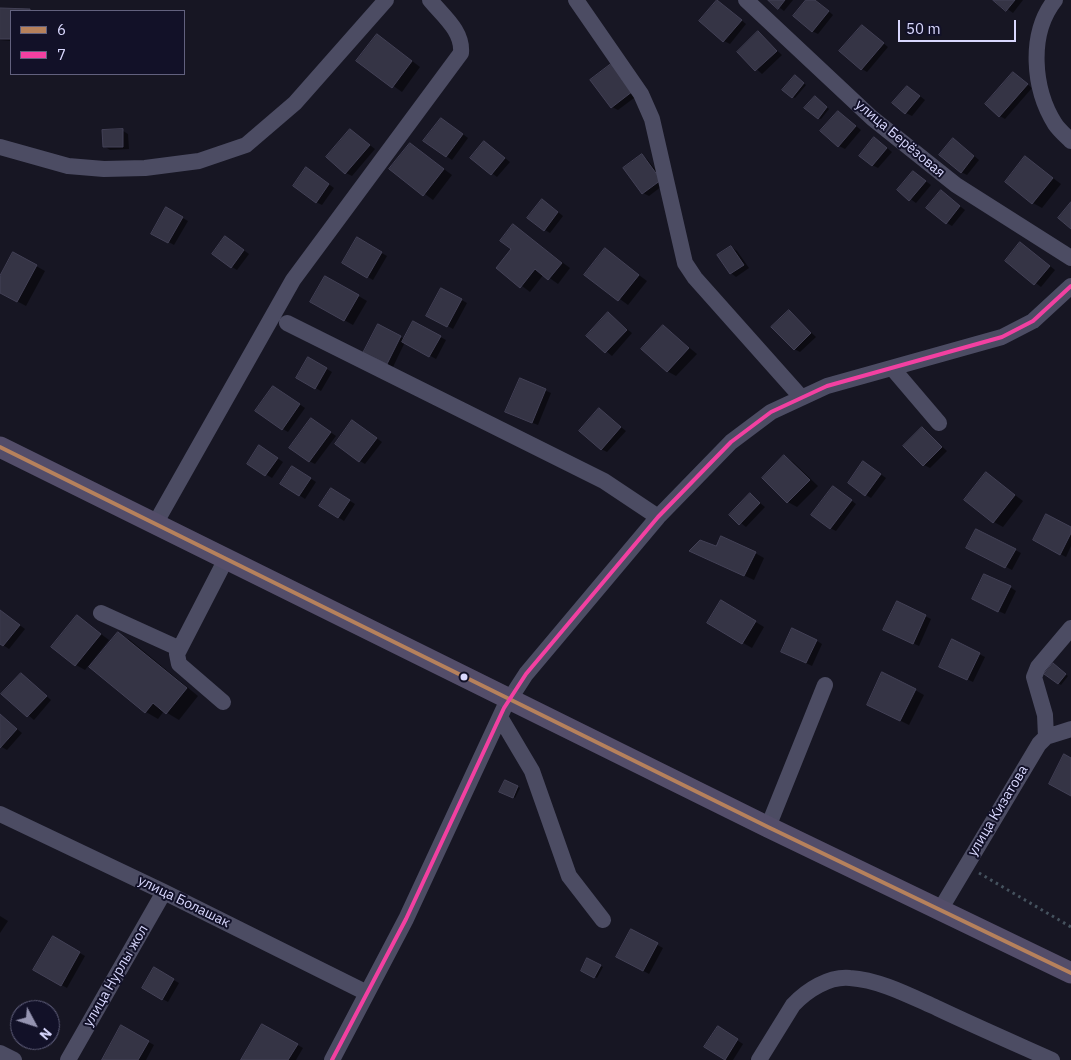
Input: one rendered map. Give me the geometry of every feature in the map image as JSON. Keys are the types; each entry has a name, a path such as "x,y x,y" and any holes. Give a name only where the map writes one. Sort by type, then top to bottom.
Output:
{"main road":[{"path":"0,447 226,559 505,708 768,827 1071,973"}],"street":[{"path":"0,147 68,166 104,169 145,168 199,161 246,145 295,103 386,0"},
{"path":"155,524 293,280 461,53 462,44 458,33 430,0"},
{"path":"576,0 645,102 654,128 685,263 695,278 801,397"},
{"path":"1055,0 1049,8 1040,36 1036,66 1042,98 1056,125 1071,141"},
{"name":"улица Берёзовая","path":"749,1 872,118 956,185 1071,258"},
{"path":"332,1060 406,919 505,708 526,674 658,517 731,442 770,412 827,386 1002,337 1033,320 1071,286"},
{"path":"287,323 604,482 658,517"},
{"path":"893,369 939,423"},
{"path":"223,702 179,664 176,654 226,559"},
{"path":"102,613 178,648"},
{"path":"1071,628 1038,667 1034,677 1045,715 1046,736 1071,729"},
{"path":"768,827 825,685"},
{"path":"505,708 532,771 569,876 603,920"},
{"name":"улица Кизатова","path":"940,910 1028,762 1046,736"},
{"name":"улица Болашак","path":"0,814 164,892 367,993"},
{"name":"улица Нурлы жол","path":"68,1060 164,892"},
{"path":"759,1060 793,1004 800,997 834,979 850,978 891,988 1052,1060"},
{"path":"0,1053 14,1060"}],"path":[{"path":"966,866 1071,927"}],"building":[{"path":"717,0 742,20 723,42 699,21"},
{"path":"768,0 785,0 778,9"},
{"path":"806,0 815,0 829,11 812,32 793,16"},
{"path":"993,0 1015,0 1006,11"},
{"path":"0,8 30,9 10,10 10,39 0,39"},
{"path":"862,25 884,43 861,70 839,51"},
{"path":"758,31 777,51 755,71 737,52"},
{"path":"377,34 412,61 392,88 356,61"},
{"path":"611,64 633,91 611,108 590,80"},
{"path":"1013,72 1028,84 999,117 985,104"},
{"path":"795,75 804,83 792,98 782,90"},
{"path":"907,86 920,96 905,114 892,103"},
{"path":"815,96 827,107 818,119 804,108"},
{"path":"838,111 856,126 838,147 820,131"},
{"path":"441,118 463,134 446,157 423,141"},
{"path":"123,129 123,147 103,147 102,130"},
{"path":"350,129 370,145 345,174 326,157"},
{"path":"874,137 887,148 872,166 859,156"},
{"path":"953,138 974,156 961,173 939,155"},
{"path":"484,141 505,158 491,175 470,158"},
{"path":"410,143 444,169 423,196 389,169"},
{"path":"642,154 661,180 642,194 623,168"},
{"path":"1025,156 1053,178 1032,204 1005,182"},
{"path":"306,167 329,184 316,203 293,186"},
{"path":"913,171 926,181 909,201 897,190"},
{"path":"941,190 960,206 946,224 926,208"},
{"path":"542,199 558,212 544,231 527,218"},
{"path":"1071,202 1071,229 1058,218"},
{"path":"166,207 183,217 168,243 151,234"},
{"path":"513,224 562,263 548,280 535,269 520,288 496,268 511,249 500,241"},
{"path":"225,236 244,250 231,268 212,254"},
{"path":"357,237 382,252 367,278 342,263"},
{"path":"1020,242 1050,266 1034,285 1005,261"},
{"path":"731,246 744,265 730,274 717,255"},
{"path":"605,248 639,275 618,301 584,275"},
{"path":"13,252 37,265 17,302 0,293 0,276"},
{"path":"325,276 359,295 344,321 310,302"},
{"path":"441,288 462,299 447,327 426,316"},
{"path":"789,310 811,333 794,350 771,327"},
{"path":"608,312 627,330 605,353 586,336"},
{"path":"413,321 441,336 429,357 402,342"},
{"path":"378,324 401,336 387,364 363,353"},
{"path":"663,325 689,348 667,372 641,349"},
{"path":"308,357 327,368 315,389 296,378"},
{"path":"520,378 546,389 532,423 505,412"},
{"path":"273,386 300,404 282,430 255,411"},
{"path":"599,408 621,427 601,450 579,431"},
{"path":"311,418 331,432 309,462 289,448"},
{"path":"352,420 377,438 359,462 335,444"},
{"path":"922,427 942,447 923,466 903,446"},
{"path":"259,445 278,458 265,476 247,464"},
{"path":"784,455 810,480 787,503 762,478"},
{"path":"863,461 881,474 865,496 848,483"},
{"path":"292,466 311,478 299,496 280,484"},
{"path":"986,472 1015,495 993,523 964,500"},
{"path":"833,486 852,500 830,529 811,515"},
{"path":"331,488 350,500 338,518 319,506"},
{"path":"750,493 760,503 739,525 729,515"},
{"path":"1046,514 1071,527 1071,533 1060,555 1033,540"},
{"path":"976,529 1016,549 1005,568 966,548"},
{"path":"721,536 756,552 744,576 689,551 700,540 716,546"},
{"path":"984,574 1011,586 998,612 972,599"},
{"path":"721,600 756,621 742,644 707,623"},
{"path":"897,601 926,615 913,644 883,630"},
{"path":"0,610 20,625 3,646 0,644"},
{"path":"77,615 101,634 75,666 51,647"},
{"path":"792,628 817,640 806,663 781,652"},
{"path":"118,632 187,688 166,714 153,703 145,713 89,667"},
{"path":"952,639 980,653 967,680 939,667"},
{"path":"1053,663 1066,674 1058,684 1044,674"},
{"path":"882,672 916,689 900,721 867,705"},
{"path":"21,673 47,696 27,717 1,694"},
{"path":"0,714 17,729 0,748"},
{"path":"1064,754 1071,758 1071,796 1049,784"},
{"path":"505,780 518,786 513,798 499,792"},
{"path":"631,929 658,943 643,971 616,957"},
{"path":"53,936 80,952 61,986 33,970"},
{"path":"587,958 601,965 594,978 581,971"},
{"path":"154,967 174,979 162,1000 142,988"},
{"path":"262,1024 298,1044 288,1060 241,1060"},
{"path":"121,1025 149,1041 138,1060 102,1060"},
{"path":"718,1026 738,1039 725,1060 704,1047"}],"transit line":[{"name":"7","path":"332,1060 406,919 504,708 526,674 658,517 731,442 771,412 827,386 1002,337 1033,321 1071,286"},
{"name":"6","path":"0,447 768,827 1071,973"}]}
